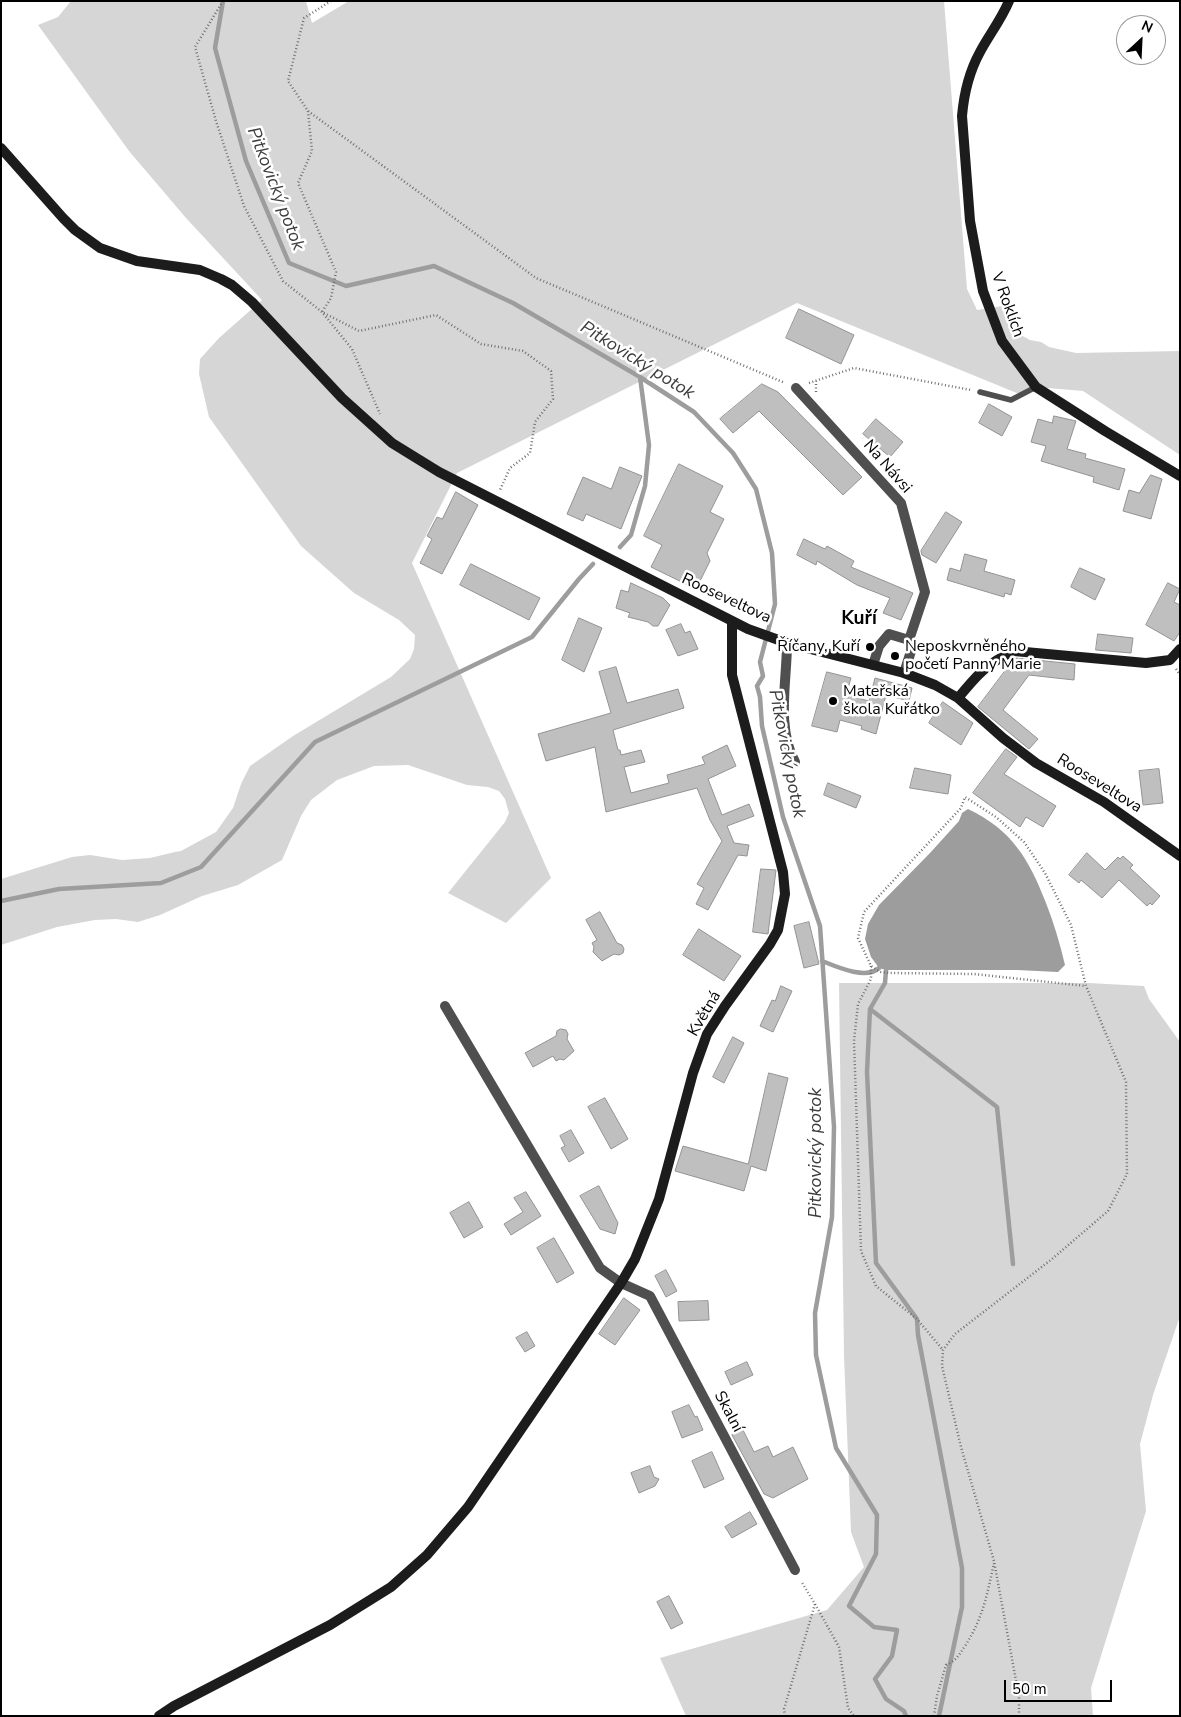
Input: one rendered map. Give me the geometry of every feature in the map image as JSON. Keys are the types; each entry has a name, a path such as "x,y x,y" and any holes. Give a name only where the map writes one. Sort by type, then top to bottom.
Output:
{"street":[{"name":"V Roklích","path":"1009,1 971,70 962,116 970,221 983,291 1002,341 1036,386 1105,431 1180,476"},
{"name":"Rooseveltova","path":"1,148 62,218 89,241 113,253 137,261 189,267 211,274 232,285 252,302 342,398 392,443 438,472 748,628 783,641 904,673 935,685 958,698 1003,738 1036,763 1104,802 1180,856"},
{"name":"Na Návsi","path":"796,388 901,503 925,592 908,640 912,648 904,673"},
{"name":"Květná","path":"159,1716 174,1706 330,1625 391,1587 427,1555 468,1507 621,1283 635,1258 659,1199 693,1073 707,1034 778,930 785,894 783,872 732,675 732,621"},
{"path":"873,665 879,646 889,634 908,640"},
{"path":"783,641 784,716 788,749 796,762"},
{"path":"958,698 978,674 995,660 1014,651 1146,663 1170,660 1180,649"},
{"name":"Skalní","path":"445,1006 600,1268 621,1283 650,1296 795,1570"}],"lane":[{"path":"980,392 1011,400 1036,386"}],"path":[{"path":"223,1 195,47 216,121 244,206 283,281 322,312 359,331 436,315 481,344 523,351 551,371 553,400 535,422 530,453 510,468 495,500"},
{"path":"331,1 304,18 288,81 308,111 536,278 796,388 854,368 980,392"},
{"path":"308,111 312,151 298,183 336,272 330,298 322,312"},
{"path":"322,312 352,349 381,418"},
{"path":"1018,1716 1019,1697 994,1561 961,1447 942,1366 943,1350 955,1334 1052,1259 1108,1212 1127,1174 1126,1082 1086,986 1071,925 1045,872 1024,842 996,817 965,797 961,808 864,912 858,938 873,967 882,972 974,974 1086,986"},
{"path":"873,967 871,979 858,1004 854,1041 861,1251 876,1286 917,1319 943,1350"},
{"path":"934,1716 937,1696 946,1665 955,1662 976,1629 986,1603 994,1561"},
{"path":"795,1570 838,1648 848,1708 854,1716"},
{"path":"785,1716 784,1709 815,1604"}],"shaded area":[{"path":"71,1 306,1 312,23 349,1 944,1 967,289 977,310 1009,305 1016,329 1021,335 1049,347 1076,353 1180,351 1180,455 1083,391 1036,387 1024,396 797,303 457,473 412,563 551,878 506,923 448,893 505,822 509,813 505,799 499,791 488,787 467,785 408,765 374,766 337,780 311,800 301,816 282,860 238,885 202,896 160,915 138,922 116,919 95,920 57,927 1,945 1,879 72,857 90,855 122,860 150,858 181,851 216,832 233,808 241,784 250,766 293,736 391,677 410,659 414,649 415,635 399,620 354,593 301,546 209,417 199,374 200,359 219,338 262,300 186,218 129,151 38,25 58,17"},
{"path":"968,809 983,817 1008,836 1033,873 1049,911 1063,957 1065,965 1058,972 1017,970 886,970 879,968 871,957 865,939 868,924 879,905 930,853 959,821 962,813"},
{"path":"839,983 1089,983 1144,986 1149,999 1180,1042 1180,1316 1153,1395 1140,1444 1146,1511 1091,1688 1093,1716 686,1716 660,1658 827,1610 864,1567 851,1532 844,1356"}],"building":[{"path":"799,309 854,335 841,364 786,338"},
{"path":"762,384 778,392 862,477 843,495 759,411 733,433 720,419"},
{"path":"989,404 1012,417 1002,436 979,423"},
{"path":"1054,416 1076,421 1067,449 1086,454 1085,458 1125,469 1119,490 1093,482 1094,477 1041,461 1046,446 1031,442 1038,419 1052,423"},
{"path":"876,419 903,442 890,457 863,434"},
{"path":"679,464 723,486 710,512 724,519 707,553 710,561 696,589 651,567 662,545 644,536"},
{"path":"620,467 642,476 621,529 586,514 583,521 567,514 583,477 611,489"},
{"path":"1151,475 1162,479 1151,519 1123,511 1129,490 1139,493"},
{"path":"456,492 478,505 442,574 420,563 432,539 427,536 437,517 442,519"},
{"path":"946,512 962,522 936,563 922,555 921,551"},
{"path":"804,539 825,549 827,546 854,561 851,567 913,593 901,620 883,613 890,598 857,585 817,561 816,565 797,555"},
{"path":"965,554 987,560 984,571 1015,580 1011,595 1005,593 1004,597 947,580 950,568 960,571"},
{"path":"471,564 540,598 529,620 460,585"},
{"path":"1080,568 1105,579 1095,600 1071,587"},
{"path":"631,583 663,598 670,605 658,626 628,617 630,613 616,608 621,590 628,592"},
{"path":"1168,583 1180,589 1174,602 1180,605 1180,632 1174,641 1146,625"},
{"path":"579,618 602,628 584,672 562,660"},
{"path":"681,624 685,633 690,631 698,649 678,656 666,630"},
{"path":"1098,634 1133,638 1131,653 1096,650"},
{"path":"1015,658 1075,664 1074,680 1029,675 1003,710 1038,739 1029,749 978,707"},
{"path":"616,667 627,703 678,689 684,708 613,730 621,755 641,750 645,762 624,767 631,793 669,783 667,775 705,764 702,757 727,745 736,766 708,779 722,815 749,804 754,816 727,826 734,843 749,845 747,856 738,855 708,910 696,904 704,888 697,884 722,841 710,820 697,788 606,812 595,747 546,761 538,734 611,713 599,672"},
{"path":"827,672 851,678 846,695 869,701 875,678 912,688 909,701 886,695 876,734 861,729 862,726 840,720 837,732 812,726"},
{"path":"943,702 973,723 961,745 929,723"},
{"path":"1006,749 1017,757 1004,774 1056,806 1043,827 1026,817 1020,827 973,793"},
{"path":"915,768 951,775 948,794 910,788"},
{"path":"1159,769 1163,803 1143,805 1139,771"},
{"path":"828,783 861,796 856,808 824,795"},
{"path":"1087,853 1105,870 1118,857 1120,859 1123,856 1133,865 1130,868 1160,896 1152,905 1150,903 1147,906 1119,880 1102,898 1081,880 1079,883 1069,875"},
{"path":"761,869 776,870 768,934 753,932"},
{"path":"600,912 617,943 622,945 624,949 623,953 619,955 614,954 602,961 593,952 594,947 592,943 597,940 586,920"},
{"path":"809,922 819,964 804,968 794,926"},
{"path":"699,929 741,956 724,981 683,955"},
{"path":"781,986 792,991 773,1032 760,1026 772,1000 775,1001"},
{"path":"561,1029 566,1030 568,1034 567,1039 574,1051 564,1060 556,1061 553,1056 533,1067 525,1053 556,1036 557,1031"},
{"path":"733,1037 744,1043 724,1083 713,1077"},
{"path":"769,1073 788,1078 766,1171 751,1166 744,1191 675,1171 683,1146 748,1164"},
{"path":"605,1098 628,1139 611,1149 588,1107"},
{"path":"571,1130 584,1153 569,1162 561,1148 565,1146 560,1136"},
{"path":"599,1186 618,1223 615,1234 600,1229 580,1196"},
{"path":"526,1192 541,1216 511,1235 504,1224 523,1212 514,1198"},
{"path":"469,1202 483,1227 464,1238 450,1213"},
{"path":"554,1238 574,1273 557,1283 537,1248"},
{"path":"666,1270 677,1291 666,1297 655,1276"},
{"path":"624,1298 640,1310 615,1345 599,1334"},
{"path":"708,1301 709,1320 679,1321 678,1302"},
{"path":"527,1332 535,1346 525,1352 516,1338"},
{"path":"747,1362 753,1375 731,1385 725,1372"},
{"path":"689,1405 695,1417 697,1416 703,1430 682,1438 672,1412"},
{"path":"743,1430 754,1452 768,1446 773,1457 793,1447 808,1479 773,1498 764,1494 732,1435"},
{"path":"712,1452 724,1479 704,1488 692,1461"},
{"path":"650,1466 654,1477 659,1479 655,1486 639,1493 631,1473"},
{"path":"750,1512 757,1524 732,1538 725,1527"},
{"path":"669,1596 683,1623 671,1629 657,1602"}],"waterway":[{"name":"Pitkovický potok","path":"223,1 215,48 246,161 289,263 346,286 434,266 513,303 640,377 694,412 733,453 756,489 772,553 775,604 760,662 763,676 757,686 760,697 762,726 783,817 820,926 834,1127 832,1217 815,1313 816,1355 836,1448 877,1515 876,1554 849,1606 874,1627 897,1630 892,1656 875,1679 886,1699 904,1711 906,1716"},
{"path":"620,547 631,535 645,486 649,445 640,377"},
{"path":"1,901 59,889 161,883 201,867 315,742 532,637 593,564"},
{"path":"822,961 859,973 867,973 879,968"},
{"path":"886,970 885,983 870,1009 867,1072 876,1263 917,1319 918,1335 962,1568 962,1607 939,1716"},
{"path":"870,1009 997,1107 1013,1264"}],"place":[{"name":"Říčany, Kuří","path":"870,647"},
{"name":"Neposkvrněného početí Panny Marie","path":"895,656"},
{"name":"Mateřská škola Kuřátko","path":"833,701"}],"district":[{"name":"Kuří","path":"859,619"}]}
